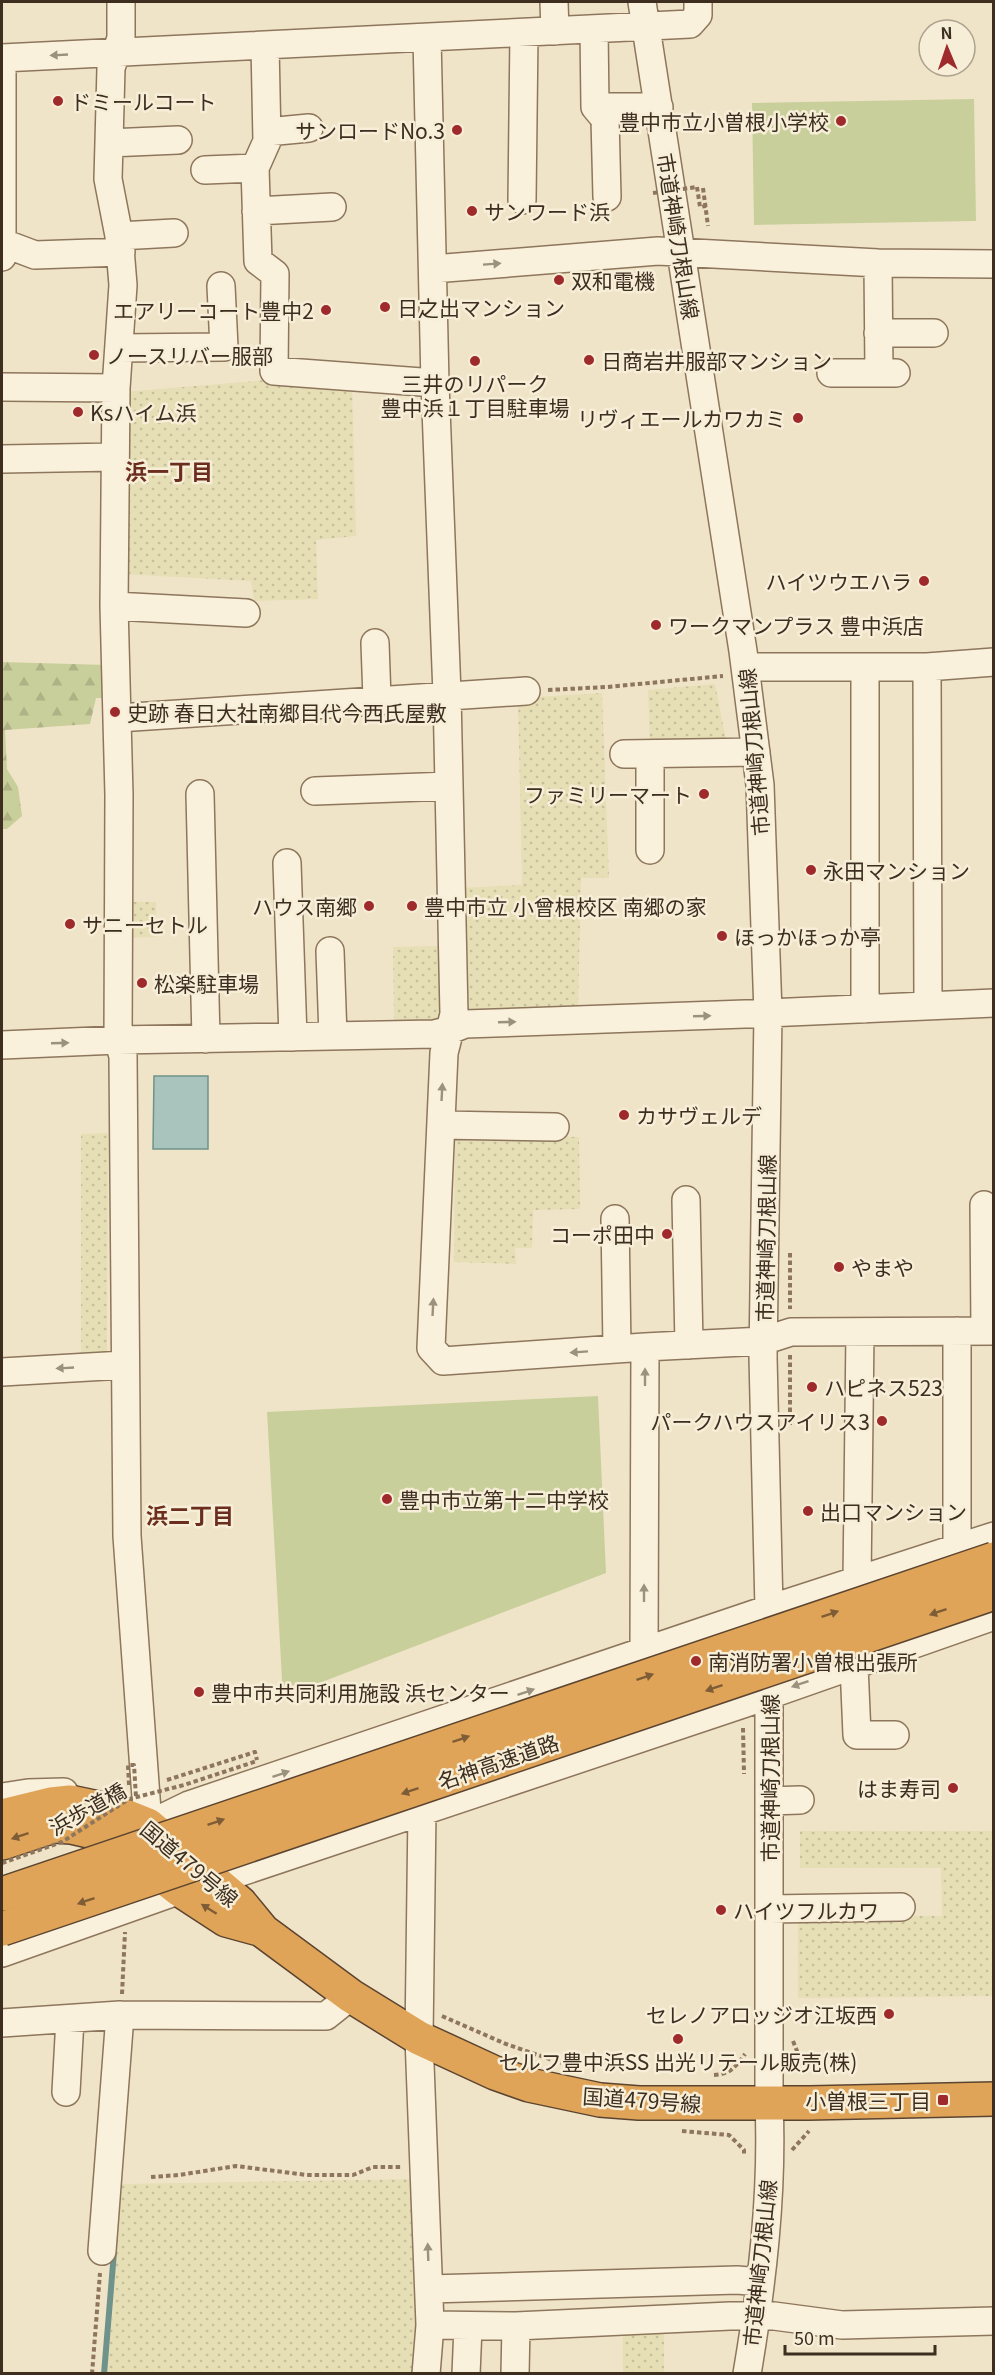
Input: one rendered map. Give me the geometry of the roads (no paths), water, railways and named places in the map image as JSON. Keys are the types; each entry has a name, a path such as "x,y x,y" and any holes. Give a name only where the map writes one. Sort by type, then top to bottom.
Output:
{"highway":[{"name":"名神高速道路","path":"2,1894 993,1559"},
{"name":"名神高速道路","path":"2,1929 993,1593"},
{"name":"国道479号線","path":"2,1816 51,1804 70,1802 113,1811 140,1797 214,1881 240,1903 263,1931 351,1996 419,2038 495,2073 529,2085 600,2100 639,2103 993,2099"},
{"name":"国道479号線","path":"2,1843 54,1826 71,1827 106,1835 123,1845 180,1890 226,1920 263,1931"}],"street":[{"path":"120,2 121,38 111,68 108,179 120,244 123,285 116,388 114,606 118,718 118,1040 123,1056 127,1536 140,1797"},
{"path":"554,2 555,31"},
{"path":"174,232 120,244 35,255 2,250 2,58 594,29 644,14 690,24 698,15 698,2"},
{"name":"市道神崎刀根山線","path":"644,14 681,252 730,669 756,752 760,785 768,1013 764,1341 770,1609 769,2103 771,2151 760,2282 747,2373"},
{"path":"594,29 595,107 605,119 607,197"},
{"path":"522,200 531,171 524,33"},
{"path":"427,38 435,383 447,694 454,1014 444,1053 431,1348 443,1361 764,1341 791,1332 989,1331 984,1205"},
{"path":"265,45 267,141 255,168 256,211 258,261 275,274 274,371 435,383"},
{"path":"595,107 659,107"},
{"path":"267,132 309,128"},
{"path":"110,143 178,140"},
{"path":"205,170 255,168"},
{"path":"256,211 332,207"},
{"path":"433,269 658,251 878,263 993,264"},
{"path":"831,373 887,373 878,333 878,263"},
{"path":"119,348 224,347 221,286"},
{"path":"878,333 934,333"},
{"path":"2,387 116,388"},
{"path":"2,459 116,457"},
{"path":"114,606 246,613"},
{"path":"375,643 377,699"},
{"path":"730,669 927,667 993,662"},
{"path":"927,667 927,1006"},
{"path":"865,668 865,1009"},
{"path":"118,718 447,694 526,691"},
{"path":"624,754 756,752"},
{"path":"650,754 650,850"},
{"path":"315,791 449,786"},
{"path":"201,794 206,1039"},
{"path":"287,863 293,1037"},
{"path":"330,951 333,1036"},
{"path":"2,1045 118,1040 434,1034 465,1024 993,1003"},
{"path":"441,1125 555,1127"},
{"path":"686,1200 689,1345"},
{"path":"615,1219 617,1349"},
{"path":"957,1331 957,1547"},
{"path":"857,1581 860,1332"},
{"path":"644,1652 645,1347"},
{"path":"2,1372 124,1365"},
{"path":"2,1797 61,1791 111,1803 140,1797 189,1805 993,1536"},
{"path":"214,1881 769,1695 993,1616"},
{"path":"854,1665 857,1735 895,1735"},
{"path":"769,1801 800,1800"},
{"path":"422,1811 419,2038 430,2325 426,2373"},
{"path":"2,1953 180,1890"},
{"path":"769,1909 901,1907"},
{"path":"2,2022 120,2016 326,2016 351,1996"},
{"path":"102,2251 120,2016"},
{"path":"66,2092 70,2019"},
{"path":"429,2289 737,2280 760,2282"},
{"path":"430,2325 516,2326 756,2316 774,2316 842,2325 993,2321"},
{"path":"516,2326 516,2373"},
{"path":"466,2373 468,2327"}],"water":[{"path":"154,1076 208,1076 208,1149 153,1149"}],"waterway":[{"path":"104,2374 114,2252"}],"place":[{"name":"ドミールコート","path":"58,101"},
{"name":"豊中市立小曽根小学校","path":"841,121"},
{"name":"サンロードNo.3","path":"457,130"},
{"name":"サンワード浜","path":"472,211"},
{"name":"双和電機","path":"559,280"},
{"name":"日之出マンション","path":"385,307"},
{"name":"エアリーコート豊中2","path":"326,310"},
{"name":"ノースリバー服部","path":"94,355"},
{"name":"日商岩井服部マンション","path":"589,360"},
{"name":"三井のリパーク 豊中浜１丁目駐車場","path":"475,361"},
{"name":"Ksハイム浜","path":"78,412"},
{"name":"リヴィエールカワカミ","path":"798,418"},
{"name":"ハイツウエハラ","path":"924,581"},
{"name":"ワークマンプラス 豊中浜店","path":"656,625"},
{"name":"史跡 春日大社南郷目代今西氏屋敷","path":"115,712"},
{"name":"ファミリーマート","path":"704,794"},
{"name":"永田マンション","path":"811,870"},
{"name":"ハウス南郷","path":"369,906"},
{"name":"豊中市立 小曾根校区 南郷の家","path":"412,906"},
{"name":"サニーセトル","path":"70,924"},
{"name":"ほっかほっか亭","path":"722,936"},
{"name":"松楽駐車場","path":"142,983"},
{"name":"カサヴェルデ","path":"624,1115"},
{"name":"コーポ田中","path":"667,1234"},
{"name":"やまや","path":"839,1267"},
{"name":"ハピネス523","path":"812,1387"},
{"name":"パークハウスアイリス3","path":"882,1421"},
{"name":"豊中市立第十二中学校","path":"387,1499"},
{"name":"出口マンション","path":"808,1511"},
{"name":"南消防署小曽根出張所","path":"696,1661"},
{"name":"豊中市共同利用施設 浜センター","path":"199,1692"},
{"name":"はま寿司","path":"953,1788"},
{"name":"ハイツフルカワ","path":"721,1910"},
{"name":"セレノアロッジオ江坂西","path":"889,2014"},
{"name":"セルフ豊中浜SS 出光リテール販売(株)","path":"678,2039"},
{"name":"小曽根三丁目","path":"943,2100"}],"district":[{"name":"浜一丁目","path":"169,470"},
{"name":"浜二丁目","path":"190,1514"}]}
